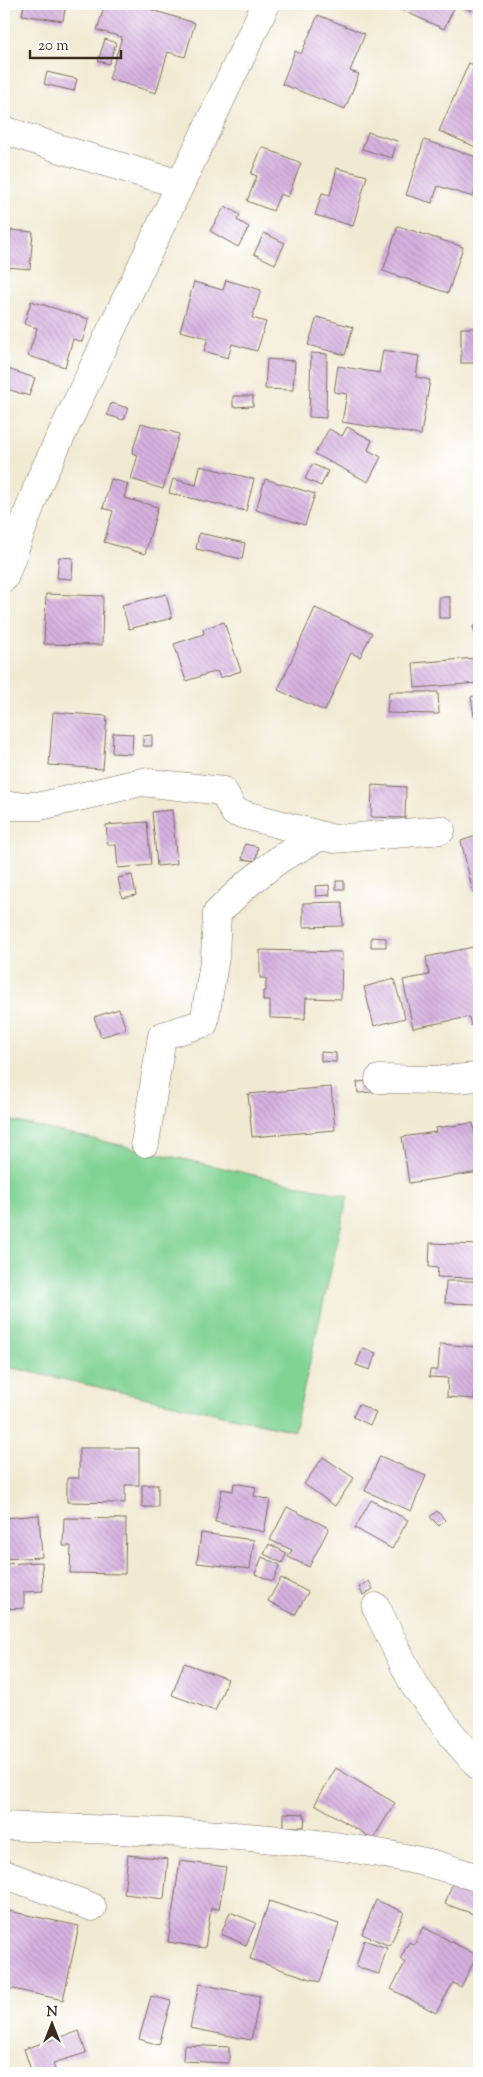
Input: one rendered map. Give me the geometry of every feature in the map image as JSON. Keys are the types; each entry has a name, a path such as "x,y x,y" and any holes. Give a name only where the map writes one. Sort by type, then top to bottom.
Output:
{"street":[{"path":"5,570 40,480 266,4"},
{"path":"4,130 64,150 180,184"},
{"path":"4,806 41,806 142,782 223,791 234,812 334,839 441,830"},
{"path":"145,1143 162,1036 204,1023 215,958 217,913 246,885 280,858 321,836"},
{"path":"379,1079 439,1080 479,1077"},
{"path":"376,1607 414,1685 460,1745 479,1766"},
{"path":"4,1826 227,1835 334,1846 424,1862 479,1878"},
{"path":"4,1874 92,1907"}],"green space":[{"path":"4,1119 348,1196 294,1431 4,1366"}],"building":[{"path":"24,4 66,4 63,21 22,15"},
{"path":"105,4 132,4 195,23 185,57 168,52 156,93 109,79 122,37 97,30"},
{"path":"388,4 456,4 444,29"},
{"path":"456,4 474,4 471,11"},
{"path":"318,15 365,34 350,71 359,74 345,109 282,84 295,51 301,54"},
{"path":"105,39 116,43 109,64 98,61"},
{"path":"469,63 479,67 479,138 476,147 439,131"},
{"path":"47,72 77,79 74,91 44,84"},
{"path":"368,132 397,141 392,158 362,149"},
{"path":"424,140 479,158 479,179 473,197 438,186 432,203 406,195"},
{"path":"262,147 301,163 288,197 280,194 273,211 247,201 257,176 251,174"},
{"path":"337,168 367,176 353,226 315,215 322,193 330,195"},
{"path":"225,206 240,215 237,220 249,227 238,247 210,231"},
{"path":"398,226 463,247 448,293 383,271"},
{"path":"11,230 33,232 30,269 7,267"},
{"path":"264,233 285,243 275,264 254,254"},
{"path":"226,280 261,290 252,318 266,322 257,351 232,344 228,358 204,351 208,338 180,331 194,282 223,290"},
{"path":"31,301 89,319 82,342 73,339 65,367 28,356 37,328 24,324"},
{"path":"317,317 353,327 345,355 308,345"},
{"path":"461,328 479,328 479,363 461,363"},
{"path":"383,350 419,356 416,377 430,380 421,435 342,422 347,394 334,392 338,366 379,373"},
{"path":"311,353 327,354 326,418 309,417"},
{"path":"267,359 295,361 293,390 265,389"},
{"path":"5,368 35,378 29,396 4,388"},
{"path":"233,396 253,396 253,406 233,407"},
{"path":"111,403 128,408 124,420 107,415"},
{"path":"141,423 179,434 163,489 131,479 138,455 132,453"},
{"path":"347,427 372,440 368,450 381,457 368,482 315,454 329,429 342,436"},
{"path":"312,464 328,471 321,486 305,479"},
{"path":"200,466 254,479 246,511 169,493 173,479 196,485"},
{"path":"111,479 128,484 124,498 158,507 145,554 104,542 113,511 103,508"},
{"path":"265,479 315,494 305,525 256,510"},
{"path":"199,533 245,543 242,559 196,549"},
{"path":"59,557 73,558 72,579 57,578"},
{"path":"46,594 103,596 102,645 44,644"},
{"path":"166,594 172,618 129,629 122,605"},
{"path":"439,597 450,597 450,618 439,618"},
{"path":"315,608 372,633 360,657 351,653 325,711 278,690"},
{"path":"224,622 241,671 220,678 217,671 186,681 174,644 204,634 203,629"},
{"path":"479,625 479,647 473,626"},
{"path":"476,658 478,683 415,688 413,663"},
{"path":"389,692 438,692 439,714 387,713"},
{"path":"479,694 479,715 474,716 471,697"},
{"path":"53,712 107,716 103,769 49,765"},
{"path":"113,733 133,734 132,754 112,753"},
{"path":"152,735 152,746 143,746 143,736"},
{"path":"372,785 406,787 405,818 371,817"},
{"path":"172,810 177,864 157,866 152,812"},
{"path":"147,822 151,865 118,868 116,845 108,845 106,825"},
{"path":"479,835 479,891 473,892 461,841"},
{"path":"245,844 258,847 256,861 242,859"},
{"path":"132,875 136,895 122,898 118,878"},
{"path":"336,881 344,881 344,889 336,889"},
{"path":"329,885 330,895 316,896 315,886"},
{"path":"342,902 343,926 303,927 303,903"},
{"path":"371,937 386,938 386,947 371,947"},
{"path":"473,947 477,966 479,965 479,1025 471,1026 469,1017 413,1028 403,980 429,975 426,957"},
{"path":"260,950 342,952 341,999 306,998 305,1019 270,1018 270,1001 263,1001 263,991 266,991 266,978 260,978"},
{"path":"394,979 405,1018 374,1026 364,987"},
{"path":"119,1009 126,1029 101,1037 94,1017"},
{"path":"321,1052 336,1053 336,1062 321,1061"},
{"path":"374,1081 375,1092 358,1093 357,1082"},
{"path":"331,1087 335,1130 252,1137 248,1094"},
{"path":"473,1123 479,1172 409,1183 402,1137 436,1132 435,1128"},
{"path":"430,1243 479,1245 479,1278 437,1277 438,1268 429,1267"},
{"path":"446,1281 477,1281 477,1304 445,1303"},
{"path":"440,1344 478,1347 474,1399 447,1397 448,1378 429,1377 430,1370 438,1370"},
{"path":"363,1348 376,1353 370,1370 356,1365"},
{"path":"359,1404 376,1413 370,1425 353,1417"},
{"path":"79,1448 139,1448 139,1485 125,1485 125,1503 67,1502 67,1478 79,1478"},
{"path":"380,1456 426,1476 411,1511 365,1491"},
{"path":"323,1457 354,1478 335,1506 304,1484"},
{"path":"234,1483 256,1487 254,1496 270,1500 264,1532 215,1522 222,1489 233,1491"},
{"path":"142,1485 158,1485 158,1507 142,1507"},
{"path":"371,1500 408,1520 392,1549 355,1528"},
{"path":"287,1507 329,1528 309,1567 288,1557 292,1550 270,1540"},
{"path":"437,1511 445,1520 439,1526 430,1517"},
{"path":"39,1515 42,1557 4,1559 4,1518"},
{"path":"64,1518 126,1519 125,1574 70,1573 71,1546 63,1546"},
{"path":"201,1533 254,1540 250,1569 197,1563"},
{"path":"269,1544 287,1553 282,1563 264,1554"},
{"path":"262,1557 280,1565 273,1581 255,1574"},
{"path":"42,1562 43,1591 24,1592 24,1608 4,1609 4,1564"},
{"path":"281,1578 308,1592 295,1615 268,1601"},
{"path":"369,1581 373,1589 363,1595 359,1587"},
{"path":"184,1663 228,1679 215,1711 172,1695"},
{"path":"336,1768 395,1803 373,1839 315,1804"},
{"path":"284,1813 305,1814 304,1827 284,1827"},
{"path":"128,1855 168,1859 164,1899 124,1894"},
{"path":"180,1861 226,1867 219,1909 211,1908 205,1948 168,1942"},
{"path":"453,1882 479,1891 479,1916 445,1904"},
{"path":"376,1900 404,1912 390,1946 362,1934"},
{"path":"269,1901 339,1924 320,1982 250,1959"},
{"path":"4,1910 79,1926 63,2000 4,1987"},
{"path":"230,1912 256,1923 246,1945 221,1934"},
{"path":"423,1927 477,1955 461,1987 453,1983 436,2013 391,1989 405,1963 400,1959 409,1942 414,1945"},
{"path":"364,1940 387,1948 379,1974 356,1967"},
{"path":"199,1984 260,1996 251,2040 190,2028"},
{"path":"151,1996 171,2001 159,2045 139,2039"},
{"path":"79,2031 86,2053 53,2063 55,2070 46,2073 32,2073 24,2049"},
{"path":"184,2045 229,2047 229,2063 183,2061"}]}
